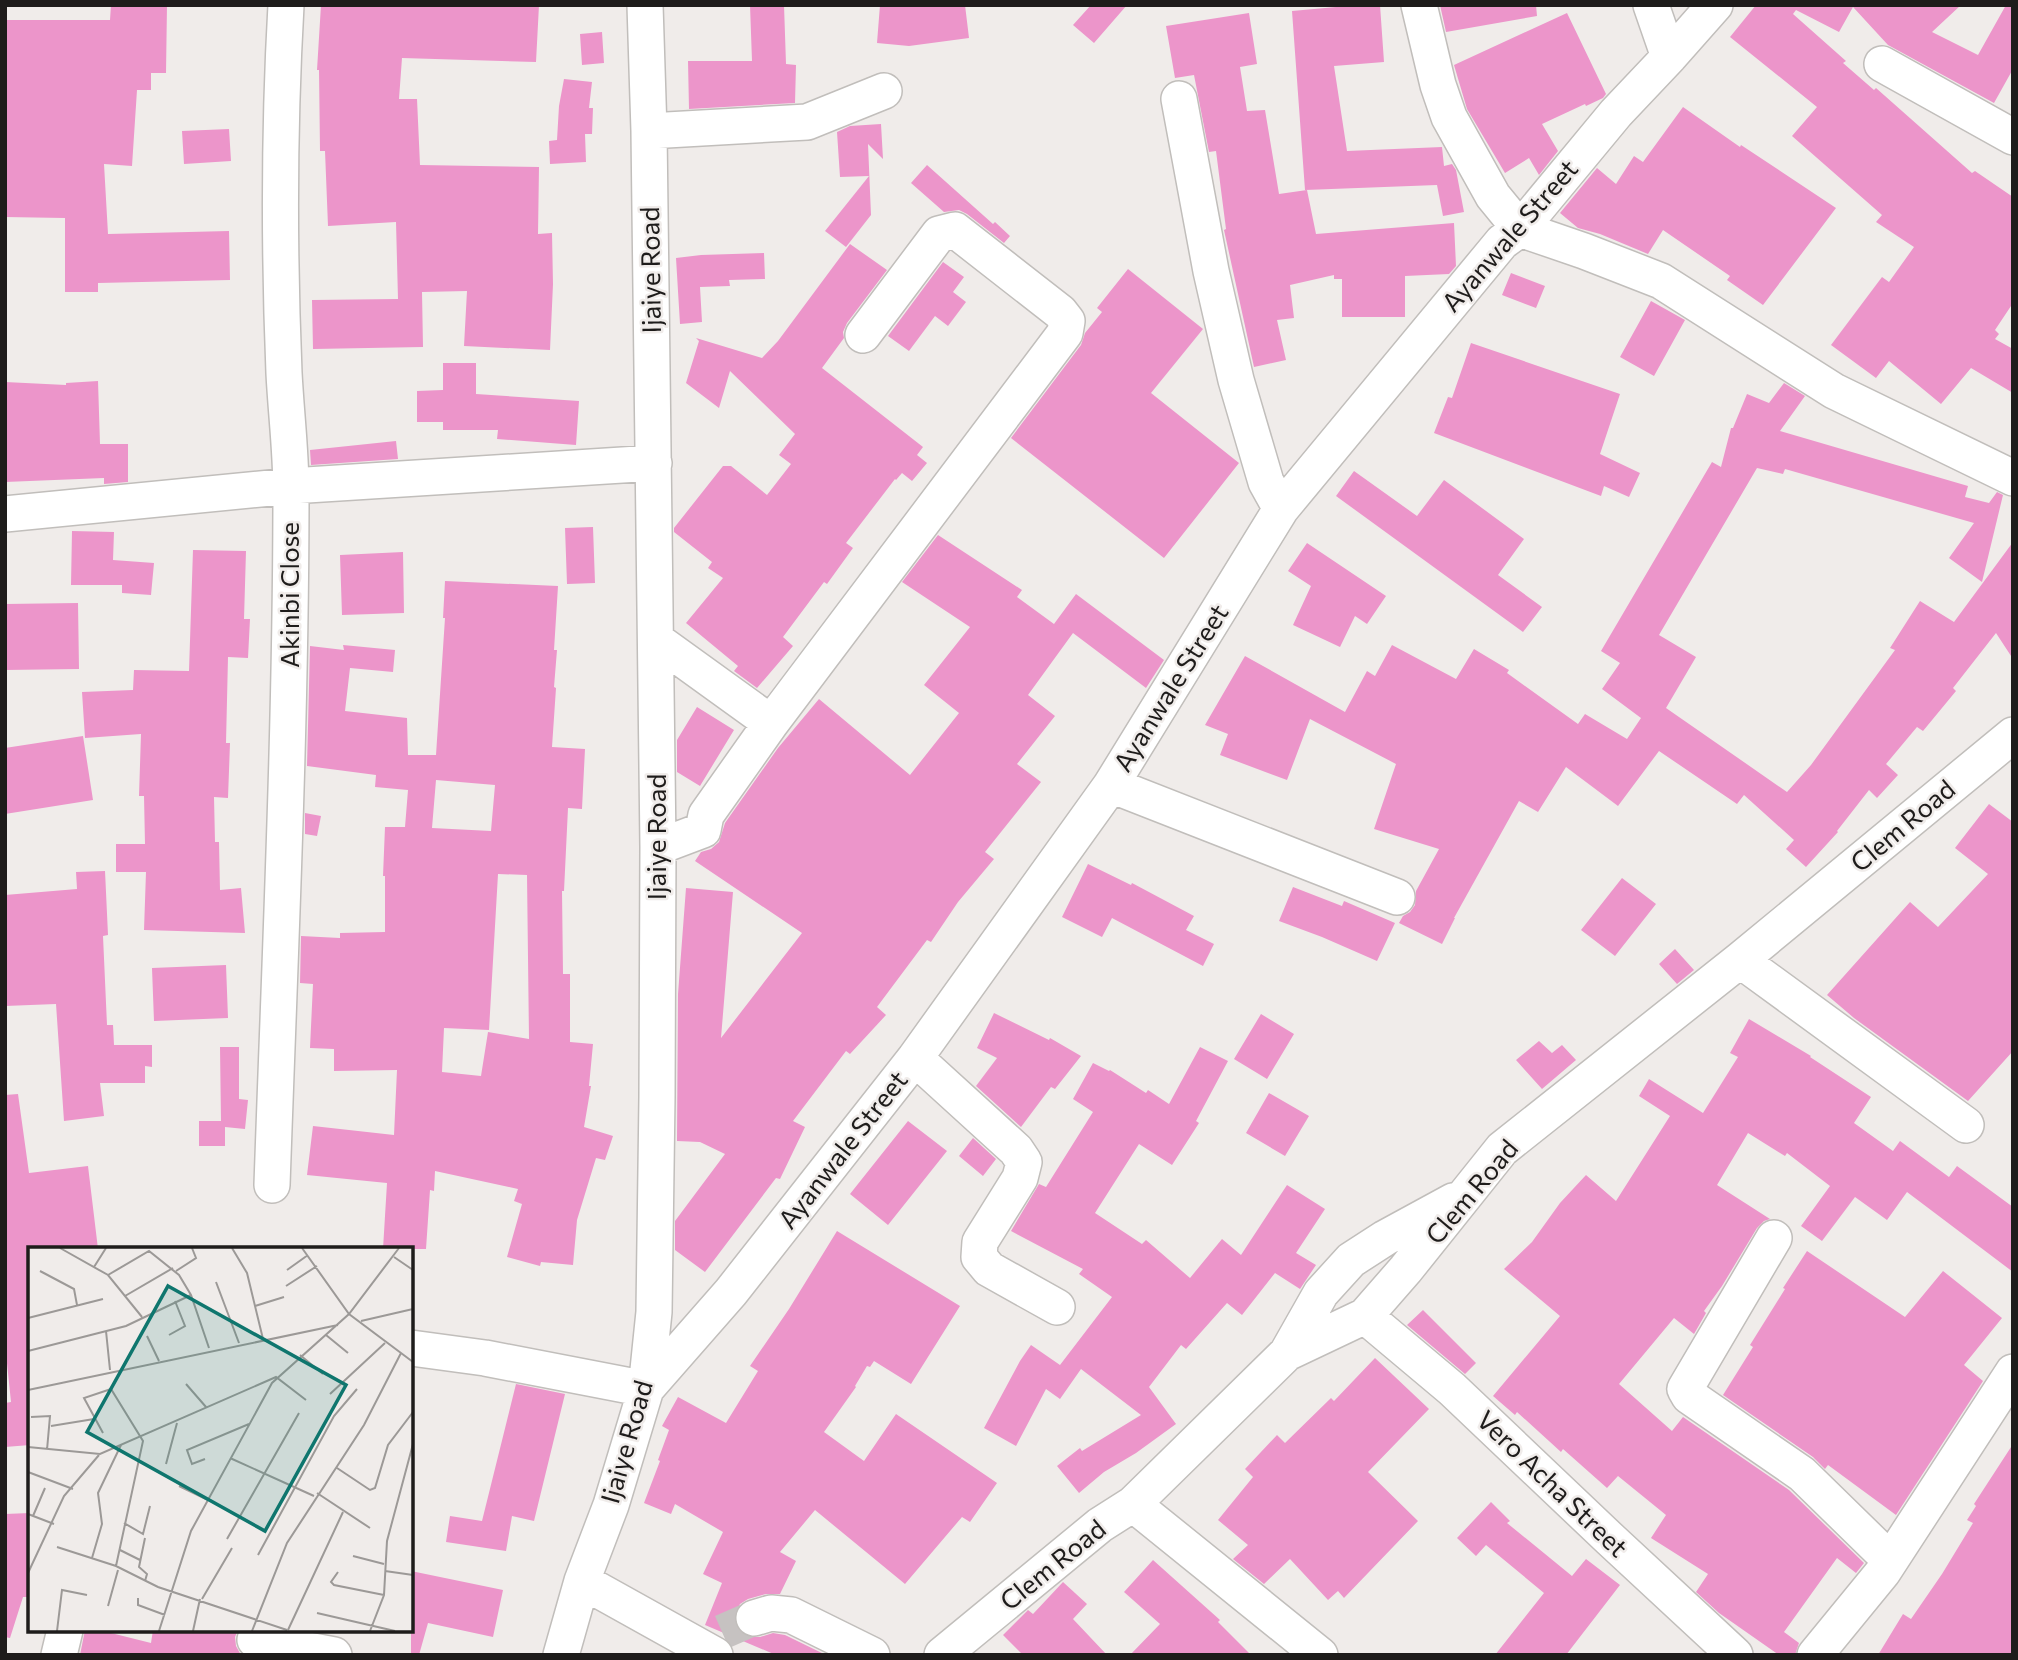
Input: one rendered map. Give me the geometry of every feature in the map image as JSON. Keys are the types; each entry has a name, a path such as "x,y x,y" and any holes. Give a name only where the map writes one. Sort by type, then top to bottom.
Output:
{"street":[{"name":"Akinbi Close","path":"272,1185 290,673 291,486 284,372 282,216 286,5"},
{"name":"Ijaiye Road","path":"561,1655 582,1581 611,1505 646,1388 654,1312 658,847 645,5"},
{"path":"1419,5 1438,85 1449,117 1493,196 1520,229 1661,281 1834,391 2013,478"},
{"path":"1651,5 1670,57"},
{"name":"Ayanwale Street","path":"646,1388 731,1293 915,1058 1111,785 1281,509 1502,242 1520,229 1616,113 1715,5"},
{"path":"1882,64 2013,137"},
{"path":"649,131 807,122 884,91"},
{"path":"1179,99 1211,271 1236,380 1266,482 1281,509"},
{"path":"658,847 704,830 706,815 771,723 1065,333 1066,321 1060,312 955,230 939,234 863,335"},
{"path":"5,514 291,486 654,463"},
{"path":"656,640 771,723"},
{"name":"Clem Road","path":"943,1655 1100,1525 1133,1504 1287,1353 1365,1316 1502,1149 1740,960 2013,735"},
{"path":"1111,785 1397,897"},
{"path":"1740,960 1966,1125"},
{"path":"915,1058 1016,1150 1024,1162 1020,1178 980,1242 979,1257 989,1269 1057,1307"},
{"path":"1287,1353 1321,1293 1351,1260 1468,1192"},
{"path":"1774,1238 1685,1389 1689,1396 1802,1474 1890,1560"},
{"name":"Vero Acha Street","path":"1365,1316 1452,1389 1735,1655"},
{"path":"413,1348 485,1358 646,1388"},
{"path":"1815,1655 1883,1572 2013,1372"},
{"path":"1133,1504 1320,1655"},
{"path":"582,1581 713,1644"},
{"path":"754,1618 771,1613 790,1615 872,1655"},
{"path":"59,1655 65,1632"},
{"path":"255,1640 334,1655"}],"building":[{"path":"111,5 167,5 166,73 151,73 151,90 137,90 132,166 104,164 108,234 229,231 230,280 98,283 98,292 65,292 65,218 5,217 5,20 110,20"},
{"path":"321,5 539,5 536,62 402,58 399,99 417,99 420,165 539,167 538,234 552,233 550,350 464,346 467,291 422,292 423,347 313,349 312,300 398,299 396,222 328,226 325,151 320,151 317,70"},
{"path":"750,5 784,5 786,64 796,65 795,103 689,109 688,61 752,61"},
{"path":"880,5 965,5 969,38 909,46 877,43"},
{"path":"1091,5 1127,5 1094,43 1073,25"},
{"path":"1380,5 1384,62 1334,66 1347,151 1442,147 1444,166 1452,164 1456,170 1464,212 1443,216 1437,185 1305,190 1292,11"},
{"path":"1440,5 1536,5 1537,16 1446,32"},
{"path":"1756,5 1961,5 1932,32 1978,55 2006,5 2013,5 2013,69 1994,103 1888,45 1853,7 1839,32 1796,10 1793,14 1846,61 1843,63 1874,90 1876,88 1972,173 1975,171 2013,197 2013,303 1995,330 1999,334 1995,339 2013,349 2013,393 1971,368 1941,404 1889,361 1876,378 1831,345 1882,277 1889,282 1914,247 1876,222 1882,215 1792,136 1817,107 1730,37"},
{"path":"1249,13 1257,64 1240,67 1247,111 1265,110 1279,194 1307,190 1316,234 1454,223 1456,266 1449,274 1405,276 1405,317 1342,317 1342,279 1334,279 1334,275 1290,285 1294,318 1277,320 1286,360 1254,367 1224,230 1216,151 1209,152 1194,75 1175,78 1166,26"},
{"path":"1567,13 1606,94 1586,106 1585,104 1542,124 1558,151 1539,175 1529,158 1505,173 1467,109 1454,65"},
{"path":"602,32 604,63 582,65 580,34"},
{"path":"564,79 592,82 589,108 593,108 592,134 585,134 586,162 550,164 549,141 557,140"},
{"path":"1683,107 1836,208 1763,305 1727,280 1730,276 1663,230 1648,254 1578,228 1560,213 1597,168 1616,184 1634,156 1643,162"},
{"path":"881,124 883,159 868,144 871,215 846,247 825,231 869,176 840,177 837,132 850,126"},
{"path":"229,129 231,161 184,164 182,131"},
{"path":"927,165 1010,236 1004,243 967,214 959,210 944,212 911,183"},
{"path":"850,244 887,270 847,323 843,332 844,338 822,368 923,447 917,455 927,463 912,481 902,473 895,479 846,543 853,548 783,637 793,646 757,688 734,671 738,666 686,623 723,578 708,568 712,562 674,532 674,528 723,466 731,466 767,495 791,464 779,455 795,434 730,371 719,408 686,383 699,341 696,338 762,358 778,341"},
{"path":"764,253 765,279 729,280 730,286 700,287 702,322 680,324 676,258"},
{"path":"943,262 964,277 953,292 966,302 948,326 935,316 909,351 888,336"},
{"path":"1128,269 1203,329 1151,393 1239,463 1164,558 1011,438 1081,345 1085,333 1102,312 1097,308"},
{"path":"1511,273 1545,286 1536,308 1502,295"},
{"path":"1651,301 1685,320 1654,376 1620,357"},
{"path":"1471,343 1620,394 1600,454 1640,473 1629,497 1604,486 1601,496 1434,433 1448,397 1452,398"},
{"path":"443,363 476,363 476,394 579,401 576,445 497,439 498,430 443,430 443,422 417,422 417,391 443,390"},
{"path":"98,381 100,444 128,444 128,482 104,484 104,478 5,482 5,382 66,385"},
{"path":"1784,383 1805,396 1780,431 1968,486 1965,497 1989,503 1997,492 2003,495 1982,582 1949,558 1974,523 1785,469 1783,474 1757,468 1659,635 1696,657 1666,708 1787,792 1811,765 1895,650 1890,648 1920,601 1954,622 2013,542 2013,659 1996,633 1953,688 1956,691 1923,731 1917,727 1886,764 1898,775 1877,798 1869,790 1838,832 1806,867 1786,849 1794,840 1744,795 1737,804 1659,751 1618,806 1566,767 1538,812 1519,801 1442,944 1399,923 1415,905 1416,891 1439,849 1374,829 1396,764 1310,719 1287,780 1220,755 1228,734 1205,725 1245,656 1345,712 1367,671 1375,676 1392,645 1456,679 1474,649 1509,670 1507,673 1578,724 1585,714 1627,739 1641,718 1602,689 1620,663 1601,651 1712,462 1721,467 1731,428 1747,394 1769,403"},
{"path":"396,441 398,459 311,465 310,450"},
{"path":"1354,471 1417,516 1444,480 1524,539 1498,575 1542,607 1523,632 1336,496"},
{"path":"593,527 595,583 567,584 565,528"},
{"path":"72,531 114,532 113,560 154,563 151,595 122,593 122,585 71,585"},
{"path":"938,535 1022,590 1017,597 1054,624 1076,594 1164,660 1146,688 1073,633 1028,695 1055,716 1017,764 1041,782 985,852 994,859 958,902 931,942 927,940 877,1007 886,1015 850,1054 846,1051 793,1121 805,1127 780,1179 776,1178 705,1272 675,1250 675,1221 725,1154 700,1142 677,1141 678,994 686,888 733,892 721,1038 802,933 695,861 701,852 711,849 719,842 725,823 778,748 819,699 910,775 959,713 924,685 970,627 902,582"},
{"path":"1307,543 1386,596 1367,624 1355,616 1340,647 1293,625 1311,586 1288,571"},
{"path":"193,550 246,551 244,619 250,619 248,658 228,657 228,798 214,797 220,890 241,888 245,933 144,930 146,872 116,872 116,844 145,844 144,796 139,796 141,734 85,738 82,692 133,690 134,670 189,671"},
{"path":"403,552 404,613 342,615 340,555"},
{"path":"445,581 558,586 552,747 585,749 582,809 568,808 562,891 563,974 570,974 570,1042 593,1044 591,1086 584,1127 613,1136 605,1160 596,1158 577,1220 573,1265 541,1262 540,1266 507,1257 522,1204 514,1201 518,1189 435,1171 434,1191 430,1190 426,1249 413,1249 383,1247 387,1183 307,1175 313,1126 394,1135 397,1070 334,1071 334,1049 310,1048 313,984 300,983 301,936 340,938 340,933 385,932 385,827 405,827 408,790 375,787 376,775 307,766 310,646 344,650 343,645 395,650 393,672 350,668 345,711 407,718 408,755 436,755","holes":["436,780 495,785 491,831 432,828","498,874 527,875 529,1039 488,1032 481,1076 442,1072 444,1028 489,1030"]},
{"path":"78,603 79,669 5,670 5,604"},
{"path":"697,707 734,730 700,786 677,772 677,740"},
{"path":"83,736 93,800 5,814 5,748"},
{"path":"1989,804 2013,822 2013,1051 1968,1101 1854,1018 1827,995 1910,902 1938,927 1988,874 1955,848"},
{"path":"305,813 321,816 317,836 305,834"},
{"path":"1088,864 1131,885 1132,883 1194,916 1186,930 1214,944 1203,966 1112,918 1102,937 1062,917"},
{"path":"105,871 108,935 103,936 107,1025 113,1025 114,1045 152,1045 152,1067 145,1066 145,1083 100,1083 104,1116 64,1121 56,1004 5,1006 5,895 77,889 76,872"},
{"path":"1622,878 1656,904 1615,956 1581,930"},
{"path":"1293,887 1342,906 1344,901 1395,923 1377,961 1279,921"},
{"path":"1675,949 1694,970 1677,984 1659,964"},
{"path":"226,965 228,1018 154,1021 152,968"},
{"path":"994,1013 1049,1040 1050,1038 1081,1056 1055,1089 1051,1087 1021,1127 976,1086 997,1058 977,1048"},
{"path":"1261,1014 1294,1034 1267,1079 1234,1059"},
{"path":"1749,1019 1811,1056 1871,1097 1854,1123 1893,1151 1900,1141 1949,1177 1957,1166 2013,1207 2013,1272 1907,1192 1887,1220 1855,1197 1822,1241 1801,1226 1830,1186 1787,1153 1785,1156 1748,1133 1717,1185 1770,1219 1757,1228 1704,1311 1706,1313 1694,1334 1674,1318 1619,1384 1672,1431 1683,1417 1789,1490 1864,1563 1856,1573 1837,1558 1784,1632 1799,1643 1795,1655 1779,1655 1719,1613 1696,1592 1708,1574 1651,1538 1666,1515 1618,1476 1607,1488 1563,1449 1561,1452 1517,1412 1515,1415 1493,1396 1560,1316 1504,1269 1532,1242 1560,1203 1586,1175 1616,1201 1670,1116 1639,1096 1649,1079 1703,1113 1738,1057 1730,1053"},
{"path":"1539,1041 1552,1053 1562,1045 1576,1060 1542,1089 1516,1060"},
{"path":"220,1047 239,1047 239,1099 248,1100 245,1129 225,1127 225,1146 199,1146 199,1121 221,1121"},
{"path":"1200,1047 1228,1061 1196,1121 1199,1123 1172,1165 1139,1144 1095,1213 1142,1244 1146,1240 1190,1278 1222,1239 1241,1255 1287,1185 1325,1209 1296,1253 1316,1265 1300,1289 1275,1273 1242,1315 1227,1303 1186,1349 1181,1345 1149,1387 1176,1424 1104,1472 1079,1493 1057,1466 1080,1448 1082,1451 1141,1415 1081,1369 1060,1399 1046,1389 1016,1446 984,1428 1031,1345 1060,1365 1112,1297 1079,1274 1083,1269 1011,1231 1039,1184 1046,1187 1093,1112 1073,1099 1093,1063 1110,1070 1146,1093 1148,1090 1169,1104"},
{"path":"1269,1093 1309,1116 1285,1156 1246,1133"},
{"path":"18,1094 29,1173 88,1166 98,1247 28,1247 28,1445 5,1447 5,1403 11,1402 5,1344 5,1095"},
{"path":"908,1121 947,1151 888,1225 850,1194"},
{"path":"973,1138 996,1159 983,1176 959,1156"},
{"path":"837,1231 960,1306 911,1384 874,1361 870,1367 867,1366 856,1387 824,1432 864,1461 896,1414 997,1483 970,1522 962,1517 905,1584 815,1510 780,1552 796,1561 780,1594 766,1594 748,1599 740,1604 735,1613 735,1624 741,1633 749,1637 773,1633 785,1635 826,1655 776,1655 705,1625 722,1583 703,1574 723,1532 675,1504 671,1514 644,1503 669,1430 662,1426 678,1397 726,1423 758,1371 750,1366"},
{"path":"1807,1251 1905,1317 1943,1271 2002,1318 1964,1365 1983,1381 1896,1515 1828,1465 1825,1469 1813,1457 1723,1395"},
{"path":"1423,1310 1476,1363 1465,1374 1407,1325"},
{"path":"1375,1358 1429,1409 1368,1472 1418,1521 1344,1598 1338,1591 1328,1600 1290,1559 1264,1584 1233,1559 1248,1545 1218,1520 1253,1477 1245,1469 1277,1435 1285,1443 1331,1398 1334,1401"},
{"path":"516,1384 565,1394 534,1521 512,1516 506,1551 446,1542 450,1516 482,1521"},
{"path":"2013,1444 2013,1655 1878,1655 1903,1614 1911,1619 1942,1574 1973,1523 1967,1520 1976,1506 1974,1504"},
{"path":"1491,1502 1510,1521 1507,1523 1572,1576 1586,1559 1620,1585 1566,1655 1495,1655 1544,1593 1486,1545 1476,1556 1457,1538"},
{"path":"28,1513 28,1597 23,1597 10,1638 5,1637 5,1514"},
{"path":"1153,1560 1220,1620 1218,1622 1251,1655 1130,1655 1160,1624 1124,1592"},
{"path":"413,1571 503,1590 493,1637 428,1623 419,1655 411,1655"},
{"path":"1063,1582 1087,1604 1073,1619 1107,1655 1023,1655 1003,1635 1028,1610 1033,1614"},
{"path":"85,1632 107,1632 151,1643 153,1632 237,1632 236,1646 241,1655 80,1655"}],"tunnel":[{"path":"722,1632 754,1618"}]}
